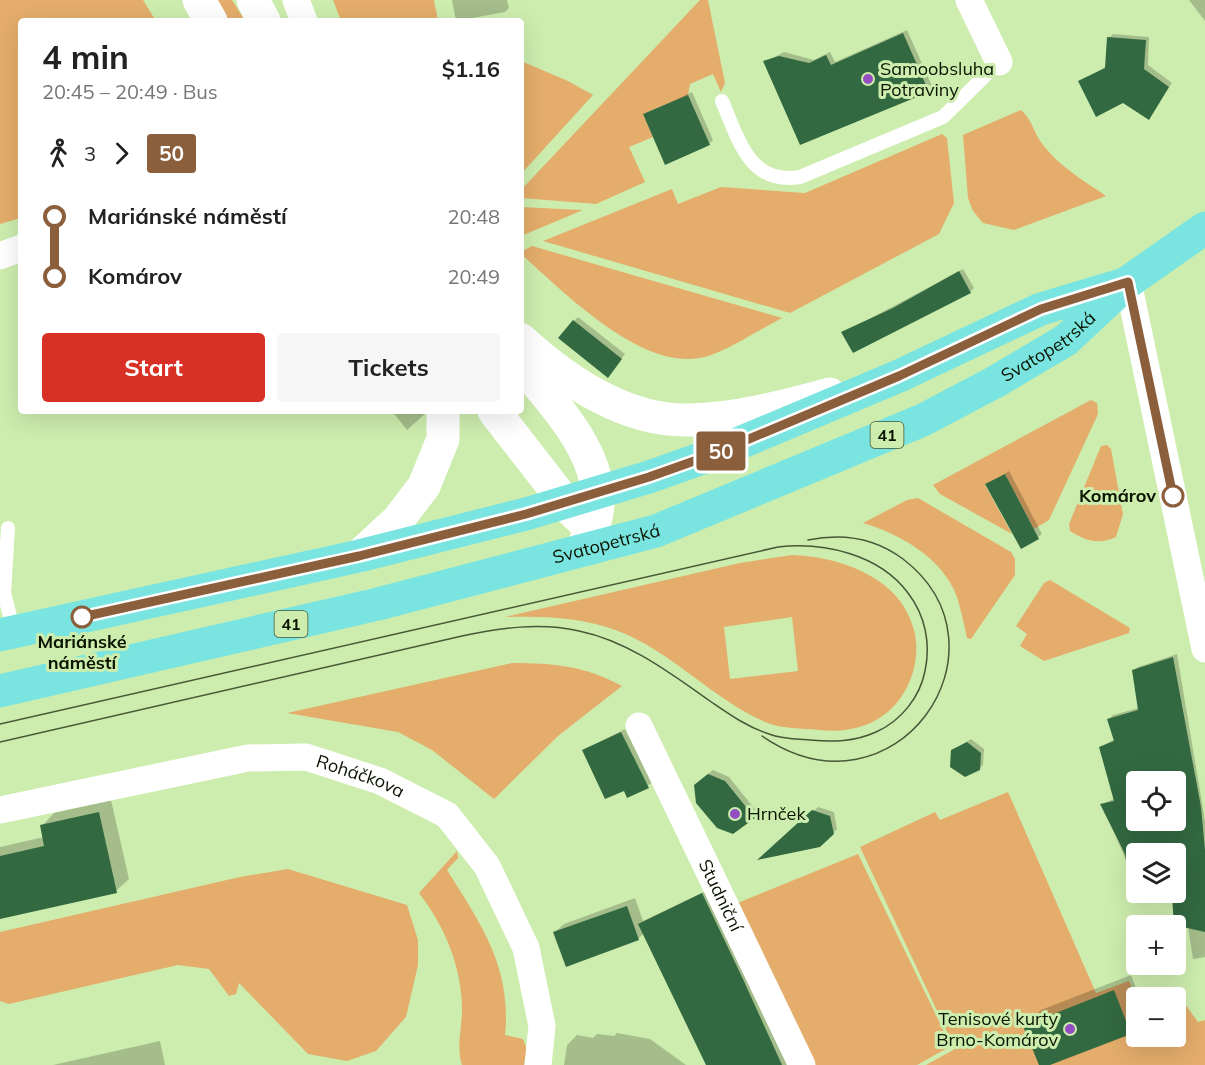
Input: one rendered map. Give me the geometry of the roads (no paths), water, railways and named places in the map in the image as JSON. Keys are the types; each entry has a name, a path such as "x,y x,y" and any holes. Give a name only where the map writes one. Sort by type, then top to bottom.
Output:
{"main road":[{"path":"199,0 209,18"},
{"path":"252,0 262,18"},
{"name":"41","path":"1128,282 1205,228"},
{"name":"Svatopetrská","path":"7,634 359,556 596,493 711,455 899,376 1041,309 1128,282"},
{"name":"Svatopetrská","path":"0,691 378,604 597,540 656,531 712,510 923,420 1066,340 1128,282"},
{"path":"524,343 553,369 613,404 650,415 690,421 773,409 899,376"},
{"path":"524,368 571,426 587,452 594,472 597,540"},
{"path":"359,556 398,520 424,486 443,439 443,414"},
{"path":"496,414 597,540"}],"street":[{"path":"296,0 303,18"},
{"path":"969,0 999,62"},
{"path":"0,256 18,249"},
{"path":"1128,282 1205,649"},
{"name":"Studniční","path":"639,726 802,1065"},
{"name":"Roháčkova","path":"0,810 248,758 306,758 380,781 447,815 488,866 526,948 542,1026 537,1065"}],"lane":[{"path":"722,101 751,162 762,173 788,179 800,177 943,117 999,62"},
{"path":"7,634 3,559 8,528"}],"tram line":[{"path":"762,736 811,758 856,759 896,743 926,715 944,678 949,637 936,596 903,559 881,546 858,539 833,537 808,540"},
{"path":"0,724 778,547 832,549 866,560 882,569 896,580 914,602 919,611 927,640 925,671 919,690 908,707 894,721 876,732 860,738 843,740 827,741 774,736 746,724 648,659 615,642 564,628 535,627 462,636 0,742"}],"place":[{"name":"Samoobsluha Potraviny","path":"868,79"},
{"name":"Komárov","path":"1173,496"},
{"name":"Mariánské náměstí","path":"82,617"},
{"name":"Hrnček","path":"735,814"},
{"name":"Tenisové kurty Brno-Komárov","path":"1070,1029"}]}
